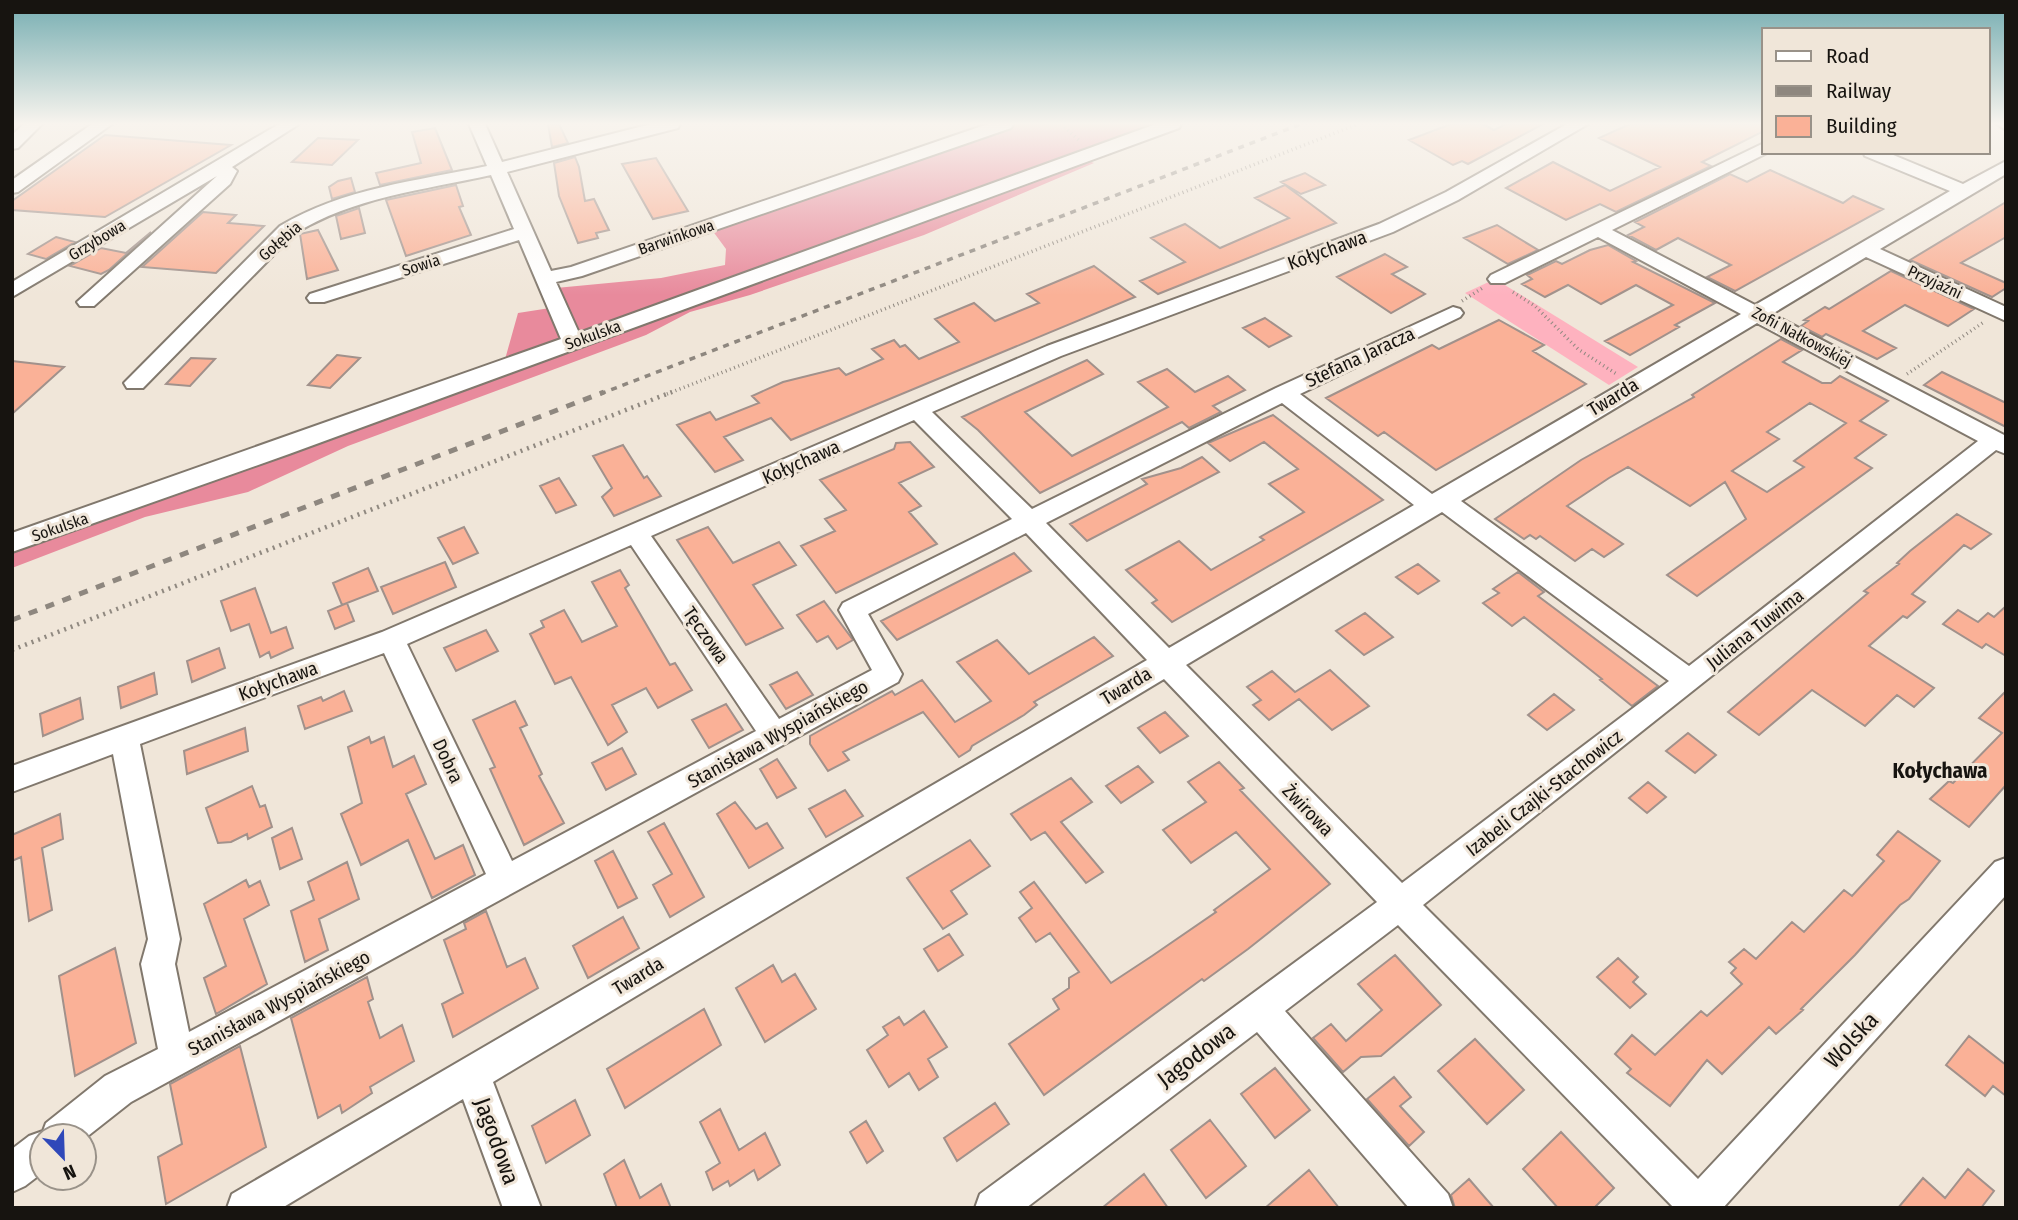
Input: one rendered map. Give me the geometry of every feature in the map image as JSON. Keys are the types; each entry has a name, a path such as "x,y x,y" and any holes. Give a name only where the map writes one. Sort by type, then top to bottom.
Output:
{"street":[{"name":"Grzybowa","path":"12,292 197,181"},
{"path":"87,302 223,181"},
{"name":"Gołębia","path":"135,383 287,230 300,221 321,211 363,199 444,181"},
{"path":"503,181 573,342"},
{"name":"Barwinkowa","path":"545,278 575,272 840,181"},
{"name":"Sokulska","path":"12,543 281,449 1017,181"},
{"name":"Kołychawa","path":"12,779 391,639 1089,337 1386,228 1478,181"},
{"path":"1497,280 1697,181"},
{"path":"1941,181 1963,190"},
{"name":"Twarda","path":"246,1208 1979,181"},
{"name":"Zofii Nałkowskiej","path":"1598,230 2000,443"},
{"name":"Sowia","path":"317,298 524,232"},
{"name":"Przyjaźni","path":"1864,249 2003,313"},
{"name":"Stefana Jaracza","path":"1437,503 1284,393 1453,313"},
{"name":"Stanisława Wyspiańskiego","path":"77,1122 118,1089 888,674 852,610 1284,393"},
{"name":"Żwirowa","path":"918,411 1029,521 1400,904 1699,1207"},
{"name":"Juliana Tuwima","path":"1437,503 1689,681 2000,443"},
{"name":"Tęczowa","path":"636,534 775,736"},
{"name":"Dobra","path":"391,639 506,882"},
{"name":"Izabeli Czajki-Stachowicz","path":"1400,904 1689,681"},
{"name":"Stanisława Wyspiańskiego","path":"124,738 164,939 158,964 177,1057"},
{"name":"Wolska","path":"1699,1207 2006,873"},
{"name":"Jagodowa","path":"994,1208 1400,904"},
{"path":"1259,1008 1434,1208"},
{"name":"Jagodowa","path":"472,1074 522,1208"},
{"path":"12,1173 28,1160"}],"path":[{"path":"12,650 1212,181"},
{"path":"1453,313 1466,296 1497,280 1535,306 1578,348 1633,385"},
{"path":"1891,385 2003,313"}],"shaded area":[{"path":"853,181 1052,181 924,235 750,295 690,312 646,335 348,446 248,492 145,517 12,568 12,548 504,363 518,313 563,306 556,288 661,278 725,265 726,249 712,230"},
{"path":"1495,279 1638,367 1609,385 1465,293"}],"building":[{"path":"40,181 168,181 105,217 12,210 12,201"},
{"path":"338,181 352,181 355,192 332,199 329,187"},
{"path":"379,181 400,181 380,185"},
{"path":"557,181 581,181 585,201 594,199 609,230 596,233 598,238 578,243 559,196"},
{"path":"632,181 670,181 688,211 653,219"},
{"path":"1318,181 1325,185 1301,194 1281,182"},
{"path":"1519,181 1590,181 1610,191 1631,181 1680,181 1616,212 1600,204 1566,220 1506,188"},
{"path":"1716,181 1794,181 1843,203 1853,196 1883,209 1735,291 1707,277 1731,265 1678,238 1656,250 1628,235 1644,227 1635,222"},
{"path":"456,185 463,206 459,207 471,235 406,256 386,200"},
{"path":"1285,185 1336,223 1158,294 1140,281 1185,262 1151,238 1185,224 1220,248 1289,218 1255,198"},
{"path":"2006,202 2006,237 1961,263 2006,283 2006,288 1992,297 1910,260"},
{"path":"359,208 365,233 341,239 336,216"},
{"path":"203,212 236,215 228,223 264,226 216,273 142,267"},
{"path":"1497,225 1538,250 1508,264 1464,238"},
{"path":"318,230 338,270 307,279 300,234"},
{"path":"151,232 109,270 101,274 70,266 101,248 126,253"},
{"path":"56,237 75,242 46,259 28,254"},
{"path":"1608,245 1636,261 1633,262 1715,303 1675,325 1679,327 1630,355 1605,341 1673,305 1636,285 1601,304 1568,285 1545,297 1522,284 1532,279 1527,275 1556,261 1562,264 1590,250"},
{"path":"1385,254 1407,267 1392,274 1425,294 1391,313 1337,277"},
{"path":"1094,266 1135,297 791,440 771,418 724,437 743,460 715,472 677,425 710,412 716,420 759,403 752,396 783,382 839,368 846,375 883,359 872,349 894,340 900,347 905,345 919,359 959,342 935,319 974,303 995,321 1039,303 1027,294"},
{"path":"1891,271 1974,309 1948,326 1905,305 1863,331 1896,348 1877,359 1826,334 1822,337 1801,326 1808,321 1804,320 1825,307 1829,309"},
{"path":"1265,318 1291,336 1269,347 1243,328"},
{"path":"1499,320 1544,345 1533,351 1586,384 1436,470 1384,432 1378,436 1326,398 1432,345 1439,349"},
{"path":"1781,339 1802,350 1783,362 1822,383 1831,383 1840,376 1888,401 1860,421 1886,435 1855,458 1872,468 1697,596 1667,575 1746,519 1725,482 1690,506 1628,467 1609,478 1567,506 1623,544 1604,557 1592,549 1575,561 1540,536 1536,539 1530,535 1524,539 1495,519 1581,460 1694,397 1692,395","holes":["1810,403 1846,423 1794,461 1804,467 1767,492 1732,471 1779,439 1767,432"]},
{"path":"337,355 360,358 330,388 308,385"},
{"path":"191,358 215,359 190,386 166,384"},
{"path":"1087,360 1103,374 1025,412 1072,456 1168,407 1138,382 1167,369 1195,392 1228,376 1245,390 1213,406 1221,412 1189,428 1182,422 1040,493 962,417"},
{"path":"12,361 64,367 12,414"},
{"path":"1942,372 2006,403 2006,427 1924,385"},
{"path":"1273,415 1383,500 1172,622 1152,603 1157,600 1126,570 1179,541 1211,570 1264,540 1260,537 1304,512 1269,484 1298,469 1264,442 1230,461 1208,443"},
{"path":"910,442 934,467 899,483 921,506 909,512 937,544 836,593 801,546 835,531 825,519 846,510 820,480 894,449 896,443"},
{"path":"623,445 644,478 647,476 661,496 614,516 602,497 612,488 593,456"},
{"path":"1202,457 1219,472 1087,541 1070,524 1147,484 1142,479 1181,468"},
{"path":"559,478 576,505 556,513 540,486"},
{"path":"1957,514 1991,534 1971,549 1964,545 1912,594 1925,602 1907,618 1903,616 1869,646 1934,688 1914,707 1897,695 1865,726 1812,690 1759,735 1728,712 1868,593 1864,591 1899,564 1897,563 1910,551"},
{"path":"464,527 478,553 453,564 438,538"},
{"path":"708,527 733,563 779,542 796,565 753,585 783,628 746,645 677,540"},
{"path":"1014,553 1031,571 897,640 881,621"},
{"path":"445,562 456,587 393,614 381,587"},
{"path":"1418,564 1439,581 1418,594 1396,577"},
{"path":"368,568 378,591 342,605 333,583"},
{"path":"620,570 629,585 625,588 670,665 675,663 692,690 658,708 646,688 612,705 627,732 608,745 571,677 555,684 530,634 544,627 541,621 564,610 582,642 617,626 592,582"},
{"path":"1518,572 1544,592 1538,596 1658,686 1632,706 1524,617 1512,626 1483,603 1499,593 1493,589"},
{"path":"255,588 271,633 286,627 293,648 271,658 269,652 260,657 249,624 231,631 221,601"},
{"path":"824,601 853,640 837,649 828,636 817,642 797,615"},
{"path":"347,603 354,621 335,629 328,611"},
{"path":"2006,606 2006,656 1986,644 1982,648 1943,624 1958,610 1978,622 1988,613 1994,617"},
{"path":"1365,613 1393,637 1364,655 1336,631"},
{"path":"486,630 498,651 456,671 444,648"},
{"path":"1094,637 1113,656 1034,702 1037,705 1024,715 972,746 959,757 923,712 843,752 849,760 828,771 810,744 810,736 892,691 895,695 922,680 955,722 991,701 957,662 997,640 1029,674"},
{"path":"219,648 225,668 192,682 187,661"},
{"path":"1330,670 1369,706 1332,730 1299,699 1269,720 1253,705 1261,700 1247,687 1272,671 1295,692"},
{"path":"797,672 813,695 786,709 770,685"},
{"path":"154,673 157,694 121,708 118,687"},
{"path":"344,691 352,711 305,729 298,706 321,697 323,701"},
{"path":"2006,691 2006,785 1969,827 1930,799 1949,781 1953,783 2002,733 1979,718"},
{"path":"1554,694 1574,710 1547,730 1528,715"},
{"path":"80,698 83,719 43,736 40,714"},
{"path":"515,701 527,725 520,728 542,774 539,776 564,823 524,845 490,769 495,767 473,720"},
{"path":"726,704 743,730 709,748 692,720"},
{"path":"1165,712 1188,736 1160,753 1138,728"},
{"path":"245,728 248,751 187,774 184,751"},
{"path":"1688,733 1716,755 1695,773 1666,751"},
{"path":"369,737 371,743 384,737 393,767 414,756 426,784 406,794 435,859 463,845 475,875 432,898 408,840 361,865 341,814 362,803 348,747"},
{"path":"622,748 636,774 606,790 592,763"},
{"path":"777,759 796,788 777,798 760,769"},
{"path":"1219,762 1244,788 1240,790 1330,884 1248,949 1204,981 1202,979 1044,1095 1009,1044 1059,1009 1053,999 1069,988 1069,978 1079,972 1050,933 1036,942 1019,918 1032,908 1020,892 1034,882 1111,983 1216,912 1214,910 1270,869 1236,832 1191,863 1163,830 1206,802 1188,782"},
{"path":"1138,766 1153,782 1121,803 1106,786"},
{"path":"1071,778 1092,802 1061,822 1103,872 1086,883 1045,832 1031,840 1011,814"},
{"path":"1648,782 1666,797 1647,813 1629,798"},
{"path":"252,786 260,807 265,805 272,827 248,839 247,834 231,842 218,843 206,808"},
{"path":"845,790 863,816 826,837 809,809"},
{"path":"735,802 756,829 767,823 783,848 749,868 717,814"},
{"path":"60,814 63,839 42,848 52,910 29,921 21,857 12,861 12,835"},
{"path":"664,823 704,897 670,917 653,885 672,874 648,832"},
{"path":"292,828 302,859 280,869 272,838"},
{"path":"1898,831 1940,861 1909,899 1900,905 1801,1009 1803,1010 1776,1034 1769,1027 1722,1074 1707,1060 1670,1106 1627,1073 1631,1069 1615,1054 1632,1035 1655,1055 1701,1011 1707,1016 1742,984 1731,973 1736,968 1729,962 1744,949 1756,959 1792,922 1804,932 1844,890 1852,896 1884,861 1877,855"},
{"path":"970,840 990,866 951,891 967,914 943,929 907,878"},
{"path":"613,851 637,898 618,908 595,861"},
{"path":"347,862 359,899 319,919 328,950 305,962 291,911 314,900 308,882"},
{"path":"246,880 249,887 260,881 269,905 244,919 267,984 216,1014 204,978 226,966 204,904"},
{"path":"486,911 507,967 525,958 538,988 453,1037 442,1004 463,993 444,940 466,929 464,923"},
{"path":"623,917 639,948 588,978 573,946"},
{"path":"949,934 963,955 938,971 924,949"},
{"path":"115,948 136,1043 75,1076 59,976"},
{"path":"1395,955 1441,1005 1381,1056 1361,1057 1343,1072 1313,1038 1331,1024 1346,1041 1382,1010 1358,984"},
{"path":"1618,958 1638,977 1633,982 1646,994 1630,1008 1597,977"},
{"path":"773,965 782,982 795,974 816,1009 765,1042 736,988"},
{"path":"367,977 373,999 368,1002 380,1038 402,1025 414,1061 370,1087 372,1093 342,1113 340,1105 318,1118 291,1018"},
{"path":"704,1009 721,1045 625,1108 607,1069"},
{"path":"924,1011 947,1047 928,1059 938,1077 919,1090 909,1073 889,1087 867,1050 888,1035 883,1027 899,1017 904,1025"},
{"path":"1969,1036 2006,1065 2006,1096 1993,1086 1985,1096 1946,1065"},
{"path":"1475,1039 1524,1090 1487,1124 1438,1071"},
{"path":"240,1046 266,1147 166,1204 158,1157 182,1144 170,1084"},
{"path":"1275,1068 1310,1110 1275,1138 1241,1094"},
{"path":"1394,1077 1411,1097 1400,1106 1424,1132 1409,1146 1367,1099"},
{"path":"575,1100 590,1135 546,1163 532,1126"},
{"path":"995,1103 1009,1124 957,1161 944,1138"},
{"path":"720,1109 739,1150 765,1133 780,1165 758,1180 754,1170 730,1186 728,1181 713,1190 706,1172 720,1163 700,1122"},
{"path":"1210,1120 1246,1166 1206,1198 1171,1150"},
{"path":"866,1121 883,1151 867,1163 850,1132"},
{"path":"1561,1132 1614,1188 1594,1208 1558,1208 1523,1169"},
{"path":"624,1160 640,1198 661,1184 671,1208 617,1208 604,1174"},
{"path":"1968,1169 1994,1191 1981,1208 1898,1208 1923,1178 1945,1198"},
{"path":"1309,1170 1339,1208 1265,1208"},
{"path":"1144,1174 1168,1208 1102,1208"},
{"path":"1469,1179 1494,1208 1455,1208 1451,1195"}],"railway":[{"path":"600,394 1153,181"},
{"path":"12,620 604,392"}],"district":[{"name":"Kołychawa","path":"1940,771"}]}
